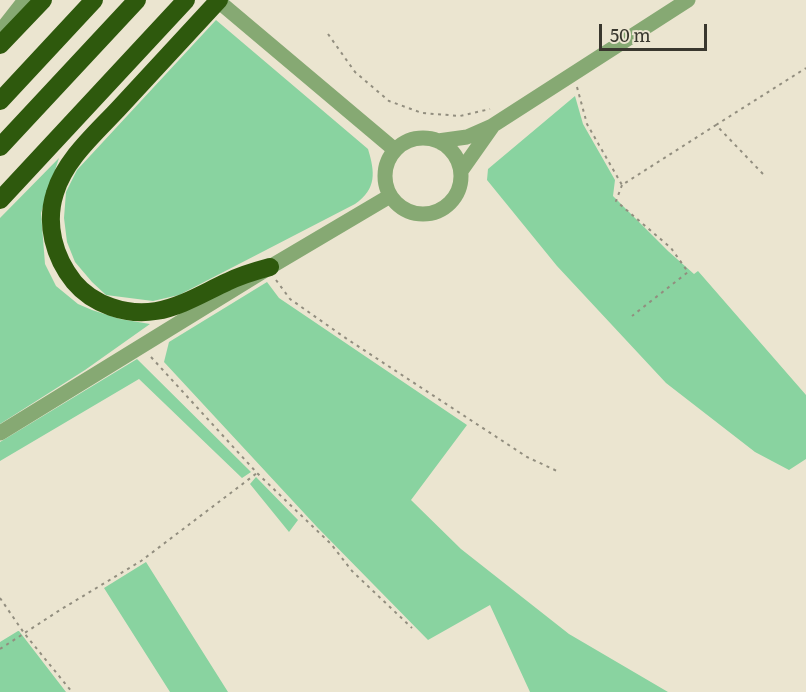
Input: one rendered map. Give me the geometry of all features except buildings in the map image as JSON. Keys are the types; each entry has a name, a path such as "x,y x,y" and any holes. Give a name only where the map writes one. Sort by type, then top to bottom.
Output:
{"highway":[{"path":"0,45 43,0"},
{"path":"0,101 94,0"},
{"path":"0,147 137,0"},
{"path":"0,200 186,0"},
{"path":"222,4 94,134 72,160 60,178 54,195 52,234 55,250 76,284 92,298 107,306 123,310 156,311 180,304 239,277 270,267"}],"street":[{"path":"0,32 25,0"},
{"path":"438,141 451,150 460,164 460,189 444,209 436,213 428,215 410,213 402,209 387,189 385,172 395,150 415,139 438,141 467,137 492,126 688,0"},
{"path":"222,4 395,150"},
{"path":"461,171 492,126"},
{"path":"0,433 390,196"}],"path":[{"path":"328,34 355,72 389,101 422,112 460,116 499,106"},
{"path":"632,316 688,272 670,248 616,201 622,185 806,68"},
{"path":"573,74 587,124 622,185"},
{"path":"716,125 763,174"},
{"path":"270,267 290,299 346,339 528,457 557,471"},
{"path":"141,346 257,473 331,544 352,571 412,628"},
{"path":"0,649 141,561 257,473"},
{"path":"0,598 24,633 72,692"}],"green space":[{"path":"216,20 368,149 373,173 371,186 355,204 179,295 153,301 106,295 75,262 67,242 64,218 66,192 77,170"},
{"path":"575,96 583,124 615,180 613,196 694,274 698,271 806,395 806,459 789,470 755,452 666,383 557,266 487,180 488,169"},
{"path":"59,158 41,213 45,264 56,286 78,304 92,310 120,319 150,324 85,370 0,424 0,218"},
{"path":"267,282 279,298 467,425 411,500 461,549 569,634 668,692 530,692 490,605 428,640 317,527 164,362 169,342"},
{"path":"137,359 251,472 242,478 139,379 0,461 0,442"},
{"path":"256,477 298,520 289,532 250,484"},
{"path":"146,562 228,692 170,692 104,588"},
{"path":"18,631 66,692 0,692 0,642"}]}
